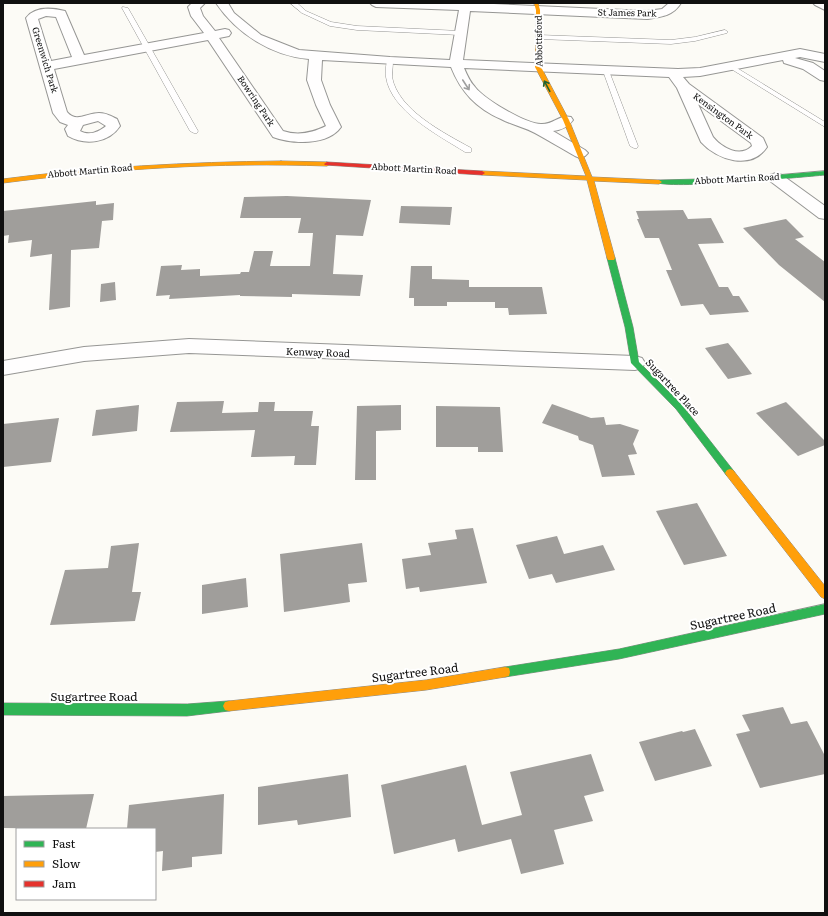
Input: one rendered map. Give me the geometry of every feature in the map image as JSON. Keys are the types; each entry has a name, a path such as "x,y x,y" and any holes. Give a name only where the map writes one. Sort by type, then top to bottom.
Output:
{"street":[{"name":"Bowring Park","path":"199,3 194,6 197,16 278,134 288,138 304,138 321,135 334,127 323,105 314,80 316,55"},
{"path":"222,3 230,16 248,29 257,38 297,54 390,61 673,73 700,72 800,53 825,58"},
{"name":"St James Park","path":"376,3 537,6 551,10 655,14 669,11 674,3"},
{"name":"St James Park","path":"551,10 574,3"},
{"path":"819,3 825,6"},
{"path":"466,5 460,33 456,64 470,91 483,102 505,116 539,129 580,153"},
{"name":"Abbottsford","path":"537,6 539,37 538,67 566,120 590,179"},
{"name":"Greenwich Park","path":"76,123 65,119 60,113 32,18 44,12 61,14 80,60"},
{"path":"47,66 248,29"},
{"path":"780,57 808,66 825,77"},
{"path":"808,66 825,58"},
{"name":"Kensington Park","path":"673,73 684,88 706,138 712,146 719,151 732,156 748,155 756,152 760,147 758,141 684,88"},
{"path":"539,129 558,126 566,120"},
{"name":"Abbott Martin Road","path":"3,181 62,173 124,168 286,162 637,182 708,182 776,178 825,173"},
{"path":"776,178 825,214"},
{"name":"Sugartree Place","path":"590,179 629,327 635,363 679,407 825,594"},
{"name":"Kenway Road","path":"3,368 84,354 189,346 635,363"},
{"name":"Sugartree Road","path":"3,709 187,710 426,685 620,654 825,609"}],"lane":[{"path":"293,3 304,12 330,24 357,28 460,33"},
{"path":"125,8 194,131"},
{"path":"539,37 672,42 695,39 725,32"},
{"path":"390,61 388,69 389,81 403,104 429,127 468,150"},
{"path":"730,66 825,125"},
{"path":"606,71 634,146"}],"building":[{"path":"287,196 371,200 363,236 336,235 333,274 363,275 360,296 292,294 292,297 240,295 169,299 170,295 156,296 161,266 182,265 181,270 200,269 200,276 240,274 241,272 249,272 254,251 273,251 270,266 310,266 313,233 298,233 301,218 240,218 244,197"},
{"path":"96,201 96,205 114,203 113,220 102,221 99,248 71,250 70,307 49,310 52,254 30,257 32,240 8,243 9,235 3,236 3,211"},
{"path":"401,206 452,207 450,225 399,223"},
{"path":"683,210 688,219 711,218 724,243 698,244 719,287 728,287 733,296 739,296 749,312 710,315 703,304 681,306 666,270 672,270 659,238 645,238 637,219 639,219 636,211"},
{"path":"786,219 804,237 795,239 825,262 825,302 779,265 743,228"},
{"path":"411,266 432,266 432,279 469,280 469,287 542,287 547,314 509,315 508,308 495,308 495,302 447,302 447,306 414,306 414,298 409,298"},
{"path":"115,282 116,300 100,302 101,284"},
{"path":"728,343 752,374 728,379 705,348"},
{"path":"224,401 222,413 258,412 259,402 275,402 274,411 313,411 311,426 319,426 316,465 294,465 295,456 251,457 255,430 170,432 177,402"},
{"path":"786,402 825,441 825,445 798,456 756,413"},
{"path":"552,404 591,418 604,417 606,425 620,424 639,430 633,444 637,454 628,455 635,475 602,477 593,445 579,440 578,436 542,423"},
{"path":"139,405 137,431 92,436 96,410"},
{"path":"401,405 401,430 376,431 376,480 355,480 357,406"},
{"path":"436,406 500,407 503,452 478,452 478,447 436,447"},
{"path":"59,418 51,462 3,467 3,424"},
{"path":"697,503 727,556 684,565 656,511"},
{"path":"473,528 487,583 420,592 419,587 406,589 402,559 431,555 428,543 457,539 455,530"},
{"path":"557,536 564,554 603,545 615,570 556,583 552,574 529,579 516,545"},
{"path":"139,543 132,592 141,592 135,621 50,625 65,570 108,568 111,546"},
{"path":"362,543 367,582 348,584 350,602 284,612 280,554"},
{"path":"246,578 248,607 202,614 202,585"},
{"path":"783,707 791,724 807,721 825,756 825,774 760,788 736,734 750,731 742,715"},
{"path":"695,729 712,766 655,781 639,742"},
{"path":"591,754 604,791 584,796 593,821 554,830 564,864 521,874 511,839 458,852 455,839 394,854 381,785 466,765 482,825 522,815 510,772"},
{"path":"348,774 351,817 298,825 297,820 258,825 258,787"},
{"path":"94,794 86,828 3,828 3,796"},
{"path":"224,794 222,854 192,857 192,867 162,871 163,851 156,852 156,828 127,828 129,805"}],"traffic: fast":[{"path":"659,182 742,180 825,173"},
{"path":"611,258 629,327 635,363 679,407 730,473"},
{"path":"505,672 619,654 825,609"},
{"path":"3,709 187,710 229,706"}],"traffic: slow":[{"path":"536,3 538,10 539,37 538,67 566,120 590,179 611,258"},
{"path":"3,181 103,170 153,167 265,163 327,164"},
{"path":"482,173 659,182"},
{"path":"730,473 825,594"},
{"path":"229,706 426,685 505,672"}],"traffic: jam":[{"path":"327,164 482,173"}]}
